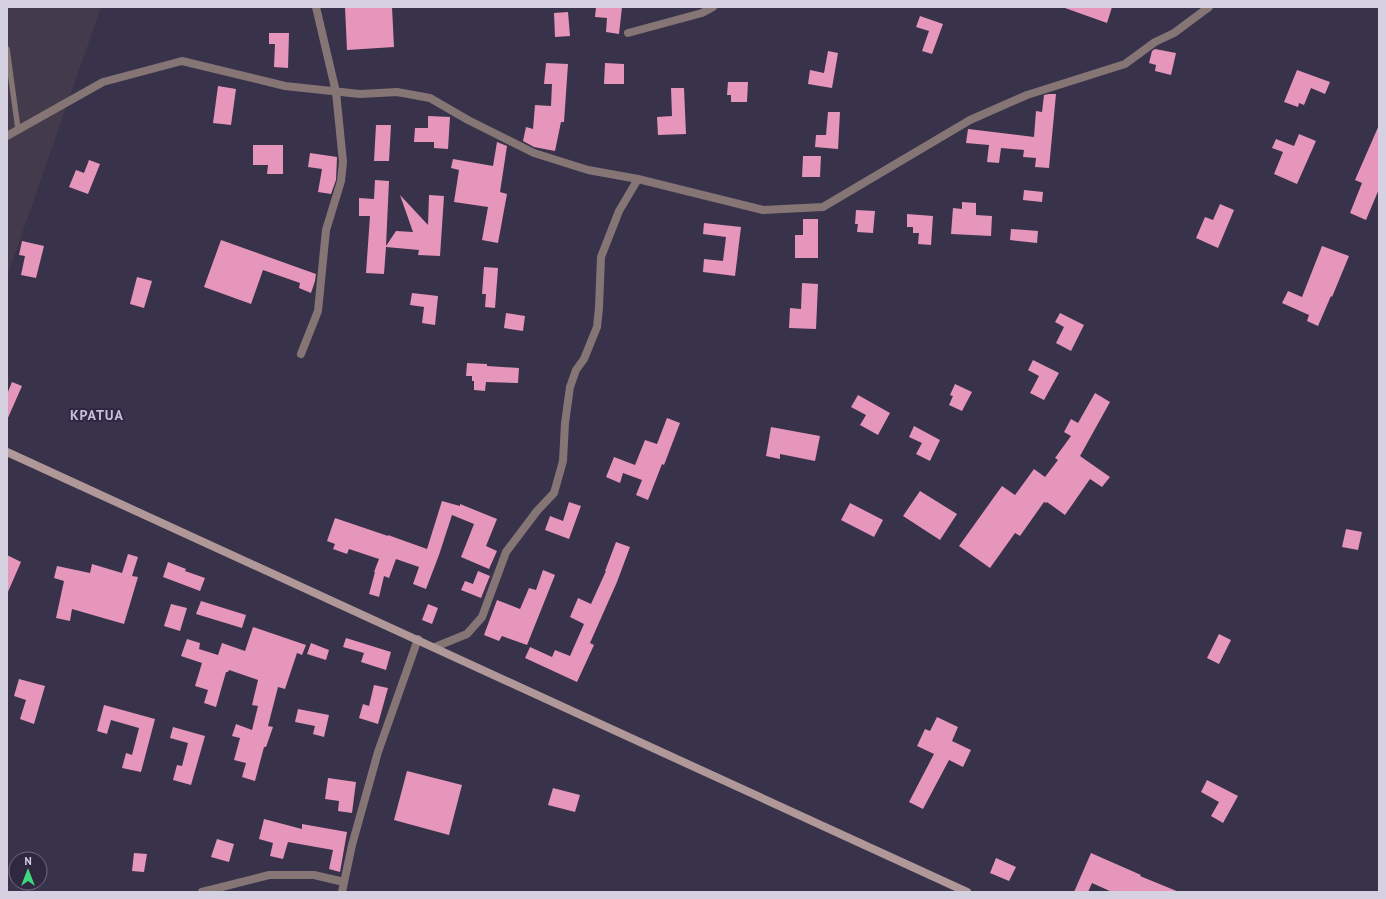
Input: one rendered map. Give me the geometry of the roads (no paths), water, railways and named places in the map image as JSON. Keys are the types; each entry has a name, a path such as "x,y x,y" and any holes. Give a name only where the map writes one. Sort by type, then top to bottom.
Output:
{"main road":[{"path":"7,452 418,639 967,892"}],"street":[{"path":"301,354 318,311 326,230 340,182 343,162 336,92 316,7"},
{"path":"628,33 702,12 713,7"},
{"path":"7,136 103,82 182,61 285,86 360,94 397,92 430,98 468,120 534,153 588,170 638,179 763,210 823,207 970,120 1026,95 1125,64 1156,42 1174,33 1209,7"},
{"path":"435,647 467,634 482,617 506,552 537,511 554,492 563,462 570,387 576,370 584,359 597,327 600,308 601,257 618,212 638,179"},
{"path":"342,892 362,805 378,752 418,639"},
{"path":"202,892 269,875 314,875 344,882"}],"lane":[{"path":"7,49 18,129"}],"district":[{"name":"KPATUA","path":"97,415"}]}
